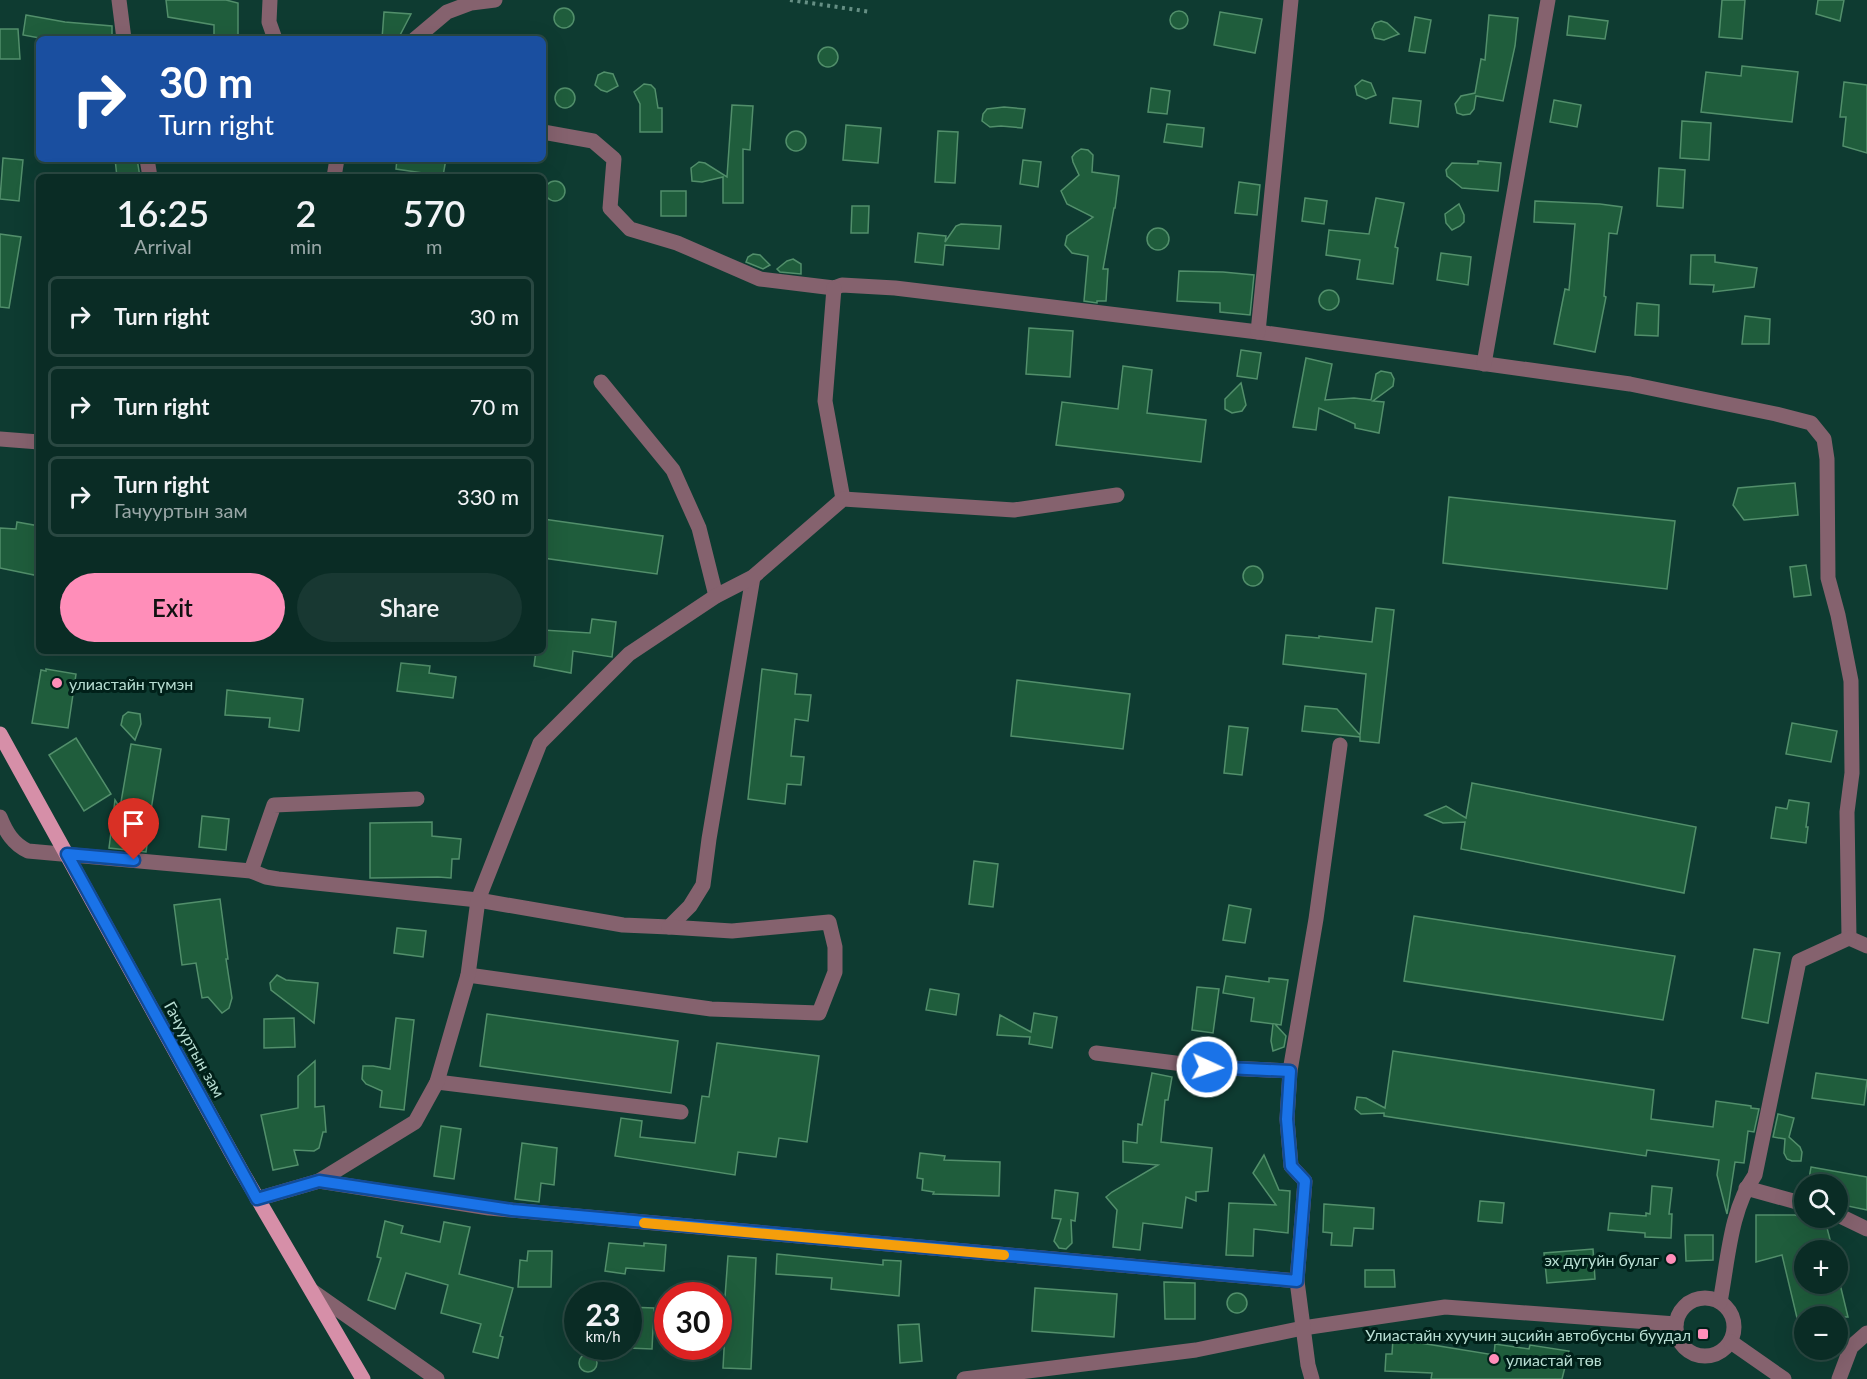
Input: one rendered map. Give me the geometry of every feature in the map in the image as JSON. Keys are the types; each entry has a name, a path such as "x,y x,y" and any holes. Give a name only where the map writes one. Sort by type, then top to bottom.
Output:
{"main road":[{"name":"Гачууртын зам","path":"2,742 67,854 257,1199 363,1379"}],"street":[{"path":"119,0 124,36"},
{"path":"270,0 269,22 275,36"},
{"path":"419,36 447,12 471,3 495,0"},
{"path":"1258,332 1291,0"},
{"path":"1484,364 1548,0"},
{"path":"546,133 593,141 614,159 610,208 630,229 677,243 760,279 834,288 842,285 895,288 1258,332 1630,384 1811,423 1824,439 1827,459 1828,578 1851,681 1852,773 1847,812 1849,938"},
{"path":"834,288 825,401 843,499"},
{"path":"601,382 673,470 699,528 716,596"},
{"path":"0,438 36,442"},
{"path":"257,1199 319,1181 416,1122 437,1082 468,975 478,900 540,743 629,654 716,596 753,577 843,499 1014,510 1117,495"},
{"path":"669,927 690,906 704,885 709,838 753,577"},
{"path":"1312,1379 1308,1365 1297,1281 1305,1181 1291,1166 1287,1119 1290,1071 1316,919 1340,745"},
{"path":"1852,773 1867,770"},
{"path":"251,871 274,805 417,799"},
{"path":"0,817 17,846 28,851 251,871 266,878 478,900 623,925 732,931 829,922 835,947 835,972 819,1013 711,1009 468,975"},
{"path":"1720,1302 1739,1204 1755,1175 1799,961 1849,938 1867,946"},
{"path":"1096,1053 1207,1067 1290,1071"},
{"path":"437,1082 681,1112"},
{"path":"319,1181 512,1210 1297,1281"},
{"path":"1746,1188 1794,1201"},
{"path":"1848,1220 1867,1229"},
{"path":"312,1291 437,1379"},
{"path":"1709,1298 1720,1302 1728,1309 1734,1320 1731,1342 1724,1351 1713,1356 1702,1357 1691,1353 1682,1346 1677,1335 1676,1324 1680,1313 1687,1304 1698,1299 1709,1298"},
{"path":"964,1379 1196,1350 1303,1328 1445,1307 1676,1324"},
{"path":"1839,1379 1851,1347 1867,1333"},
{"path":"1731,1342 1784,1379"}],"path":[{"path":"790,0 871,12"}],"building":[{"path":"166,0 226,0 238,3 238,36 214,36 214,25 168,17"},
{"path":"1722,0 1745,0 1742,39 1719,37"},
{"path":"1818,0 1844,0 1840,21 1816,14"},
{"path":"564,8 571,11 574,18 571,25 564,28 557,25 554,18 557,11"},
{"path":"1175,11 1183,11 1188,16 1186,27 1175,29 1170,24 1170,16"},
{"path":"384,12 411,14 400,36 382,36"},
{"path":"1220,12 1262,19 1255,53 1214,45"},
{"path":"26,15 65,22 112,26 112,36 36,37 23,35"},
{"path":"1489,15 1518,18 1515,46 1503,101 1476,96 1474,109 1470,114 1463,115 1457,113 1455,104 1461,96 1475,93 1481,59 1485,60"},
{"path":"1569,16 1608,21 1605,39 1567,35"},
{"path":"1415,17 1431,20 1425,53 1409,51"},
{"path":"1381,21 1387,23 1399,34 1384,40 1375,38 1372,29 1375,23"},
{"path":"0,29 18,29 20,59 0,59"},
{"path":"828,47 835,50 838,57 835,64 828,67 821,64 818,57 821,50"},
{"path":"1742,66 1798,72 1792,122 1701,112 1706,72 1741,76"},
{"path":"604,72 613,74 618,86 607,92 595,85 598,75"},
{"path":"1362,80 1371,83 1376,95 1366,99 1357,95 1355,86"},
{"path":"1844,82 1867,85 1867,153 1843,146 1846,117 1840,117"},
{"path":"644,84 651,85 655,89 658,108 662,108 662,132 640,132 640,104 634,92"},
{"path":"565,88 572,91 575,98 572,105 565,108 558,105 555,98 558,91"},
{"path":"1151,88 1170,91 1167,114 1148,112"},
{"path":"1393,98 1421,101 1418,127 1390,123"},
{"path":"1554,100 1581,105 1577,127 1550,122"},
{"path":"732,105 753,106 750,150 743,149 743,203 723,203 723,177 702,182 692,181 691,168 699,162 705,163 727,177"},
{"path":"1004,107 1025,109 1022,128 990,127 982,121 987,109"},
{"path":"1682,121 1711,123 1709,160 1680,158"},
{"path":"1167,124 1204,128 1202,147 1164,142"},
{"path":"846,125 881,128 878,163 843,160"},
{"path":"792,131 800,131 806,137 806,145 800,151 792,151 786,145 786,137"},
{"path":"938,131 958,132 955,183 935,182"},
{"path":"1081,149 1088,150 1093,155 1092,172 1119,176 1103,269 1108,269 1106,301 1097,301 1097,303 1084,301 1088,256 1072,253 1065,245 1067,236 1093,217 1067,204 1061,191 1079,175 1072,157"},
{"path":"3,158 23,160 19,201 0,199"},
{"path":"1023,160 1041,162 1038,187 1020,184"},
{"path":"1478,161 1501,163 1498,191 1462,188 1447,176 1446,170 1452,163 1478,164"},
{"path":"115,162 138,162 140,174 117,174"},
{"path":"397,162 445,162 443,174 396,169"},
{"path":"1659,168 1685,170 1683,208 1657,206"},
{"path":"551,182 559,182 564,187 564,195 559,200 551,200 546,195 546,187"},
{"path":"1239,182 1260,185 1257,215 1235,213"},
{"path":"661,191 686,191 686,216 661,216"},
{"path":"1305,198 1327,201 1324,224 1302,221"},
{"path":"1376,198 1404,203 1395,247 1398,248 1393,284 1357,279 1360,260 1326,255 1329,230 1369,234"},
{"path":"1535,201 1622,207 1617,234 1609,233 1604,296 1606,297 1595,352 1554,344 1565,289 1569,290 1575,224 1534,222"},
{"path":"1459,204 1464,215 1464,222 1452,230 1446,223 1445,214"},
{"path":"852,206 869,206 868,233 851,233"},
{"path":"961,224 1001,226 999,249 945,245 943,265 915,262 918,233 946,236 945,242 956,226"},
{"path":"1154,228 1162,228 1169,235 1169,243 1162,250 1154,250 1147,243 1147,235"},
{"path":"0,234 21,237 9,308 0,307"},
{"path":"1441,253 1471,257 1468,285 1437,280"},
{"path":"753,254 760,255 770,265 763,269 746,262"},
{"path":"1691,255 1715,255 1715,262 1757,268 1754,287 1713,292 1714,285 1690,284"},
{"path":"793,259 801,264 801,274 780,272 777,269 787,261"},
{"path":"1179,271 1254,275 1250,315 1220,312 1220,303 1177,301"},
{"path":"1329,290 1336,293 1339,300 1336,307 1329,310 1322,307 1319,300 1322,293"},
{"path":"1637,303 1659,305 1658,336 1635,335"},
{"path":"1745,316 1770,319 1769,344 1742,344"},
{"path":"1029,328 1073,331 1070,377 1026,374"},
{"path":"1241,350 1261,353 1257,379 1237,376"},
{"path":"1306,358 1332,364 1325,400 1354,398 1371,400 1376,374 1381,371 1391,373 1394,379 1393,386 1373,401 1384,402 1379,433 1355,428 1355,424 1319,408 1316,430 1293,427"},
{"path":"1123,366 1152,370 1147,413 1206,420 1201,462 1056,445 1062,402 1118,409"},
{"path":"1241,383 1246,405 1242,411 1232,413 1225,409 1225,399"},
{"path":"1795,483 1798,515 1744,520 1733,505 1738,488"},
{"path":"1449,497 1675,521 1667,589 1443,563"},
{"path":"546,519 663,536 657,574 546,558"},
{"path":"17,522 36,525 36,575 0,568 0,528 16,529"},
{"path":"1806,565 1811,595 1794,597 1790,567"},
{"path":"1253,566 1260,569 1263,576 1260,583 1253,586 1246,583 1243,576 1246,569"},
{"path":"1376,608 1394,610 1379,743 1360,741 1360,737 1302,731 1305,706 1337,709 1360,735 1366,674 1283,664 1286,635 1372,642"},
{"path":"592,619 616,622 612,657 573,651 571,673 534,666 536,654 546,654 546,630 590,633"},
{"path":"401,663 430,666 429,673 456,677 453,698 397,691"},
{"path":"46,669 76,674 68,728 32,723 41,670 46,671"},
{"path":"762,669 797,674 795,694 811,695 808,721 795,719 791,756 804,757 801,785 787,784 785,804 748,799"},
{"path":"1017,680 1130,694 1123,749 1011,736"},
{"path":"227,690 303,699 299,731 269,727 270,718 225,715"},
{"path":"128,712 140,714 141,724 135,740 121,725 123,716"},
{"path":"1792,723 1837,731 1831,762 1786,754"},
{"path":"1229,726 1248,728 1242,775 1224,773"},
{"path":"76,738 111,794 84,811 49,755"},
{"path":"131,744 161,749 146,852 109,848 115,800 120,808"},
{"path":"1472,783 1696,827 1684,893 1461,849 1465,822 1443,823 1425,815 1446,806 1466,818"},
{"path":"1789,800 1809,803 1806,843 1771,838 1776,807 1787,809"},
{"path":"202,816 229,819 226,850 199,847"},
{"path":"432,822 432,836 461,839 459,859 452,859 451,878 370,878 370,823"},
{"path":"974,861 998,864 993,907 969,904"},
{"path":"220,899 232,998 229,1008 222,1013 208,997 202,998 196,963 182,965 174,905"},
{"path":"1229,905 1251,909 1245,943 1223,940"},
{"path":"1414,916 1675,956 1663,1020 1404,981"},
{"path":"397,928 426,931 423,957 394,953"},
{"path":"1754,949 1780,953 1768,1023 1742,1018"},
{"path":"277,975 286,980 318,983 314,1023 271,990 270,983"},
{"path":"1226,976 1269,982 1269,978 1288,980 1281,1025 1275,1024 1286,1036 1284,1047 1273,1051 1271,1041 1273,1024 1251,1021 1254,998 1223,993"},
{"path":"1197,987 1219,989 1213,1033 1192,1030"},
{"path":"930,989 959,994 956,1015 926,1010"},
{"path":"1034,1013 1057,1017 1052,1048 1029,1044 1030,1037 997,1035 1000,1015 1031,1032"},
{"path":"487,1014 678,1041 671,1093 480,1066"},
{"path":"294,1018 295,1047 264,1048 264,1019"},
{"path":"396,1018 414,1020 404,1110 380,1107 382,1091 366,1084 362,1079 363,1066 390,1069"},
{"path":"717,1043 819,1056 807,1142 779,1138 776,1157 738,1152 735,1175 615,1156 621,1118 642,1121 640,1137 695,1143 702,1096 709,1097"},
{"path":"1393,1051 1654,1090 1651,1119 1713,1127 1716,1101 1759,1109 1754,1132 1748,1131 1744,1163 1735,1162 1727,1214 1717,1175 1719,1160 1647,1150 1646,1156 1384,1116 1384,1113 1361,1114 1355,1109 1357,1097 1366,1098 1385,1108"},
{"path":"315,1061 315,1107 324,1106 326,1132 323,1132 319,1148 314,1151 294,1150 298,1165 273,1170 261,1115 298,1108 298,1076"},
{"path":"1152,1073 1172,1077 1168,1100 1165,1100 1161,1142 1212,1148 1208,1191 1196,1192 1196,1201 1186,1197 1182,1228 1143,1223 1140,1250 1113,1247 1117,1210 1106,1197 1158,1165 1123,1162 1123,1141 1137,1143 1138,1124 1142,1125"},
{"path":"1816,1073 1867,1080 1864,1105 1812,1098"},
{"path":"1778,1114 1794,1118 1789,1137 1800,1147 1801,1161 1787,1159 1784,1153 1785,1139 1773,1137"},
{"path":"441,1126 461,1129 454,1179 434,1176"},
{"path":"522,1143 557,1148 554,1185 541,1183 539,1202 515,1199"},
{"path":"920,1153 945,1156 944,1160 1000,1162 999,1196 933,1194 934,1192 922,1190 923,1179 917,1178"},
{"path":"1264,1155 1279,1190 1290,1191 1288,1233 1254,1229 1253,1256 1226,1255 1229,1203 1276,1205 1253,1173"},
{"path":"1811,1167 1867,1177 1867,1210 1848,1206 1848,1174 1810,1174"},
{"path":"1652,1186 1672,1188 1669,1214 1672,1214 1671,1238 1645,1237 1645,1233 1608,1230 1610,1213 1646,1216 1646,1213 1650,1214"},
{"path":"1055,1190 1078,1193 1075,1221 1071,1220 1072,1243 1066,1249 1059,1248 1054,1241 1061,1219 1052,1218"},
{"path":"1480,1201 1504,1203 1502,1223 1478,1221"},
{"path":"1324,1204 1374,1208 1373,1229 1354,1228 1352,1246 1331,1245 1332,1233 1323,1232"},
{"path":"1756,1215 1794,1215 1794,1228 1827,1228 1830,1240 1794,1240 1794,1294 1842,1294 1845,1306 1794,1306 1782,1255 1756,1262"},
{"path":"385,1221 403,1226 401,1233 440,1242 444,1222 470,1227 459,1274 513,1288 500,1336 503,1337 498,1358 473,1352 481,1324 441,1313 448,1285 406,1273 395,1309 368,1300 381,1258 377,1257"},
{"path":"1685,1235 1713,1235 1713,1260 1686,1261"},
{"path":"609,1243 666,1245 664,1271 626,1268 625,1274 605,1271"},
{"path":"1593,1249 1595,1279 1547,1283 1544,1253"},
{"path":"528,1251 552,1251 551,1287 518,1287 520,1260 527,1261"},
{"path":"777,1254 883,1265 883,1260 901,1261 899,1296 831,1289 832,1278 776,1274"},
{"path":"728,1256 756,1258 751,1369 723,1368 723,1360 732,1360 732,1282 726,1282"},
{"path":"1365,1270 1394,1270 1395,1287 1365,1287"},
{"path":"1164,1282 1195,1283 1195,1319 1165,1319"},
{"path":"1035,1288 1117,1294 1114,1337 1032,1331"},
{"path":"1237,1293 1244,1296 1247,1303 1244,1310 1237,1313 1230,1310 1227,1303 1230,1296"},
{"path":"642,1308 654,1308 652,1349 642,1349"},
{"path":"919,1324 922,1361 900,1363 898,1325"},
{"path":"1393,1338 1421,1339 1421,1343 1494,1355 1495,1344 1529,1349 1530,1345 1569,1351 1562,1379 1431,1379 1432,1373 1385,1371 1386,1354 1392,1354"},
{"path":"579,1360 597,1360 597,1367 592,1372 584,1372 579,1367"}],"slow traffic":[{"path":"644,1223 1004,1255"}],"place":[{"name":"улиастайн түмэн","path":"57,683"},
{"name":"эх дугуйн булаг","path":"1671,1259"},
{"name":"Улиастайн хуучин эцсийн автобусны буудал","path":"1703,1334"},
{"name":"улиастай төв","path":"1494,1359"}],"route":[{"path":"134,860 67,854 257,1199 319,1181 489,1208 1297,1281 1305,1181 1291,1166 1287,1119 1290,1071 1207,1067"}]}
